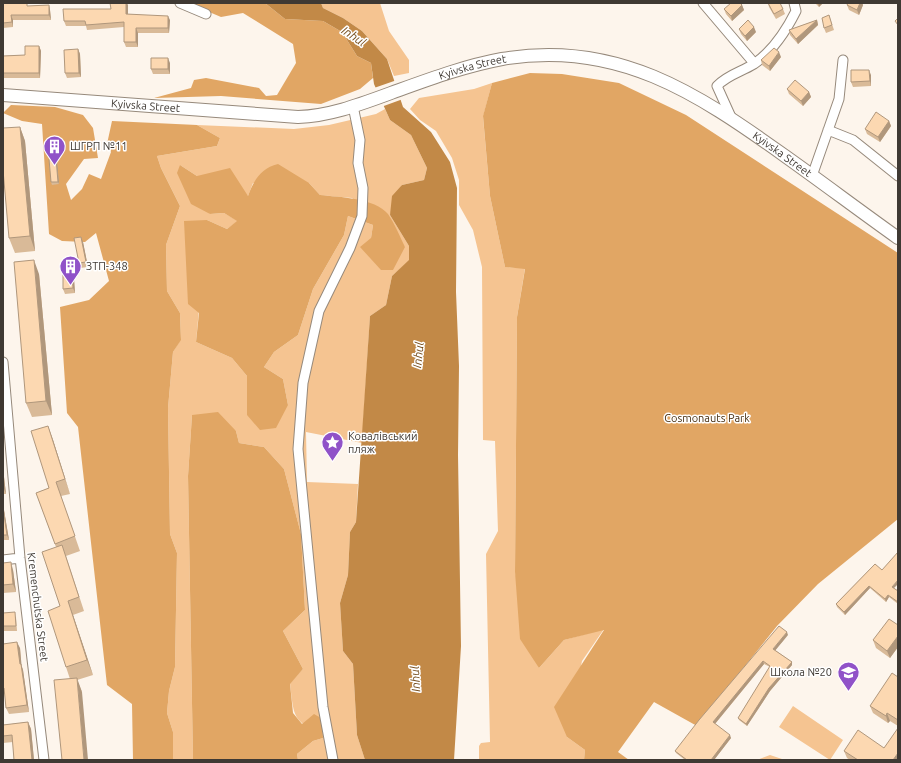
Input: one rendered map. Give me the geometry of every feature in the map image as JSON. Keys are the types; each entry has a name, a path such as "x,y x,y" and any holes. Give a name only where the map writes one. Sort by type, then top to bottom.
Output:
{"street":[{"path":"180,3 206,14"},
{"path":"703,3 754,63"},
{"path":"731,117 717,86 724,78 754,63 782,37 796,11 794,3"},
{"name":"Kyivska Street","path":"3,95 298,117 319,116 367,102 425,81 502,59 538,55 574,56 609,62 643,71 691,94 731,117 898,238"},
{"path":"812,176 839,99 843,60"},
{"path":"333,760 324,708 298,449 304,383 319,311 350,248 362,216 363,188 358,163 360,140 353,106"},
{"path":"828,130 853,140 898,176"},
{"name":"Kremenchutska Street","path":"3,362 20,558 44,760"},
{"path":"3,560 20,558"}],"shaded area":[{"path":"321,3 380,3 389,31 409,60 409,73 394,76 387,59 362,31 343,18 323,8"},
{"path":"492,83 483,117 490,196 505,267 525,268 517,317 515,572 539,668 564,640 604,629 582,661 567,737 585,750 584,760 479,760 479,746 481,743 490,742 486,554 498,531 495,441 483,440 482,267 473,230 459,205 459,180 452,158 436,131 420,120 410,109 419,98 474,89"},
{"path":"385,109 390,120 411,135 427,168 424,180 402,185 390,215 409,246 409,261 392,276 386,305 370,316 362,443 306,432 307,482 358,484 356,522 350,532 348,575 340,603 343,651 353,664 357,735 365,760 298,760 297,754 313,741 323,738 300,722 294,711 290,683 303,669 283,631 305,610 301,534 284,469 264,447 239,443 236,431 192,415 188,476 193,760 173,760 173,732 167,713 169,691 175,667 177,553 170,534 168,408 173,352 181,339 180,313 167,291 166,245 180,206 161,168 157,156 217,146 220,138 197,125 294,129 329,125 376,114","holes":["180,165 197,176 248,196 253,183 309,183 320,195 352,198 405,247 371,238 373,225 348,216 344,235 313,289 298,335 274,352 264,367 283,379 288,405 247,415 247,376 232,358 196,342 207,220 227,229 238,221 224,213 210,214"]},
{"path":"793,706 843,740 830,760 779,727"},
{"path":"770,755 785,760 757,760"}],"green space":[{"path":"188,3 265,3 285,19 323,21 342,32 357,56 371,63 373,78 360,89 321,104 221,96 154,98 191,88 194,80 206,78 259,88 266,96 277,95 296,63 293,44 243,13 221,17"},
{"name":"Cosmonauts Park","path":"530,73 562,74 619,83 686,115 898,253 898,519 818,584 777,626 697,726 654,702 618,752 629,760 584,760 585,750 567,737 554,707 604,630 564,640 539,668 520,639 515,572 517,317 525,269 505,267 490,196 483,116 492,83"},
{"path":"11,105 55,107 83,115 93,128 98,158 84,159 66,184 71,200 82,189 89,174 101,179 111,152 107,144 112,121 197,125 220,138 217,146 157,156 161,168 180,206 166,245 167,291 180,313 181,340 173,352 168,408 170,534 177,553 175,667 169,691 167,713 173,732 173,760 133,760 132,704 107,685 78,427 67,413 60,307 89,300 109,281 96,233 85,242 62,241 49,234 42,124 22,121 3,113"},
{"path":"278,164 309,183 320,195 366,201 382,209 391,218 405,247 393,270 381,270 360,247 371,238 373,225 348,216 344,235 313,289 298,335 274,352 264,367 283,379 288,405 276,428 260,430 247,415 247,376 232,358 196,342 199,313 188,304 184,221 207,220 227,229 237,221 224,213 210,214 191,204 177,173 180,165 197,176 230,168 248,196 259,176 267,168"},
{"path":"218,412 236,431 239,443 264,447 284,469 301,534 305,610 283,631 303,669 290,684 293,713 302,724 314,714 321,718 323,738 313,741 297,754 298,760 193,760 188,476 192,415"}],"water":[{"name":"Inhul","path":"265,3 321,3 323,8 343,18 362,31 387,59 403,107 431,132 450,162 457,188 456,292 459,366 458,455 461,646 454,760 365,760 357,735 353,664 343,651 340,603 348,575 350,532 356,522 370,316 386,305 392,276 409,260 409,246 390,215 392,196 402,185 424,180 427,168 411,135 390,120 374,84 371,63 357,56 342,32 323,21 285,19"}],"pier":[{"path":"397,80 403,99 381,107 374,88"}],"building":[{"path":"3,3 27,3 27,6 49,5 49,15 11,15 12,22 3,23"},
{"path":"110,3 126,3 126,14 168,16 168,28 136,28 136,42 124,42 124,22 86,25 85,21 64,21 63,9 111,9"},
{"path":"731,3 740,3 742,5 731,16 724,9"},
{"path":"768,3 780,3 783,9 774,14"},
{"path":"848,3 860,3 857,10 847,5"},
{"path":"829,15 832,25 824,28 822,18"},
{"path":"898,18 898,25 895,21"},
{"path":"748,20 754,27 745,36 739,29"},
{"path":"817,20 796,39 789,30"},
{"path":"25,46 39,46 39,73 3,73 3,56 25,55"},
{"path":"774,48 779,52 769,66 761,60"},
{"path":"78,49 79,73 65,73 64,50"},
{"path":"151,58 168,58 168,69 151,69"},
{"path":"851,70 869,70 870,81 851,82"},
{"path":"795,80 809,92 801,101 787,89"},
{"path":"876,112 889,121 878,137 865,129"},
{"path":"20,127 30,236 9,238 3,170 3,128"},
{"path":"56,158 58,182 51,182 49,159"},
{"path":"81,237 86,262 79,263 74,238"},
{"path":"34,260 46,401 26,403 14,262"},
{"path":"72,274 73,288 63,289 63,275"},
{"path":"48,426 65,479 56,482 75,536 55,544 36,493 49,488 31,431"},
{"path":"3,508 7,535 3,535"},
{"path":"62,545 79,597 68,601 87,660 66,667 48,611 60,606 42,552"},
{"path":"898,552 898,580 892,587 898,591 898,602 888,595 885,599 869,586 844,612 836,604 875,564 882,570"},
{"path":"11,562 13,584 3,585 3,563"},
{"path":"15,612 16,626 3,626 3,613"},
{"path":"889,619 898,625 898,636 887,651 873,640"},
{"path":"779,626 787,632 773,649 792,662 769,688 746,724 738,718 770,666 763,661 713,722 730,735 711,760 687,760 675,751 699,720"},
{"path":"17,642 27,705 6,708 3,688 3,644"},
{"path":"892,673 898,677 898,720 887,713 886,716 870,706"},
{"path":"77,678 84,760 62,760 54,680"},
{"path":"28,722 32,760 14,760 12,735 3,736 3,725"},
{"path":"898,728 898,753 893,760 858,760 844,751 858,730 884,748"}],"place":[{"name":"ШГРП №11","path":"54,166"},
{"name":"ЗТП-348","path":"70,286"},
{"name":"Ковалівський пляж","path":"333,462"},
{"name":"Школа №20","path":"848,692"}]}
